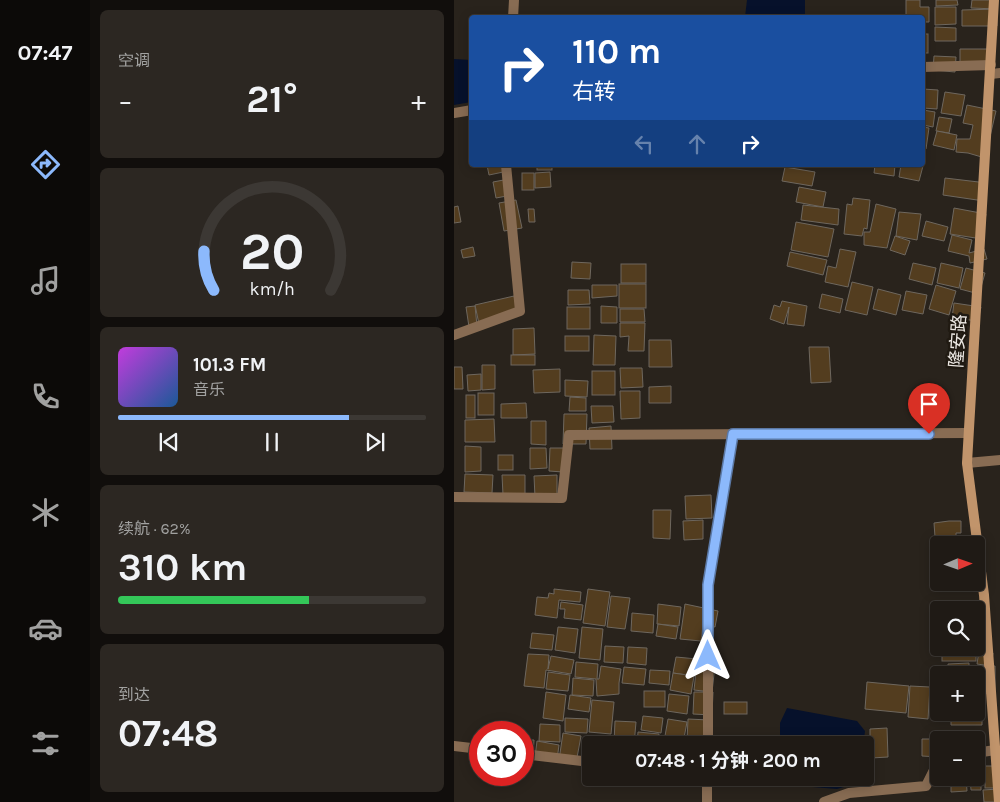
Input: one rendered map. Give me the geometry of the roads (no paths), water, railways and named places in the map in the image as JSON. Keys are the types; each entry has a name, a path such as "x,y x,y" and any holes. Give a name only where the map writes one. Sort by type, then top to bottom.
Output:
{"street":[{"path":"513,15 514,0"},
{"name":"隆安路","path":"994,0 994,71 967,464 984,595 997,729 995,750 999,802"},
{"path":"925,67 994,71"},
{"path":"454,114 469,111"},
{"path":"454,335 520,311 506,167"},
{"path":"454,497 562,498 569,434 968,434"},
{"path":"708,736 708,585 733,434"},
{"path":"967,464 1000,460"},
{"path":"454,746 469,748"},
{"path":"985,752 995,750"},
{"path":"534,755 582,761"},
{"path":"824,802 850,793 926,786 930,778"},
{"path":"707,786 707,802"}],"water":[{"path":"747,0 805,0 805,15 745,15"},
{"path":"454,59 469,60 469,102 454,105"},
{"path":"787,708 857,721 865,731 864,736 780,736 780,723"},
{"path":"800,786 848,786 837,789"}]}
